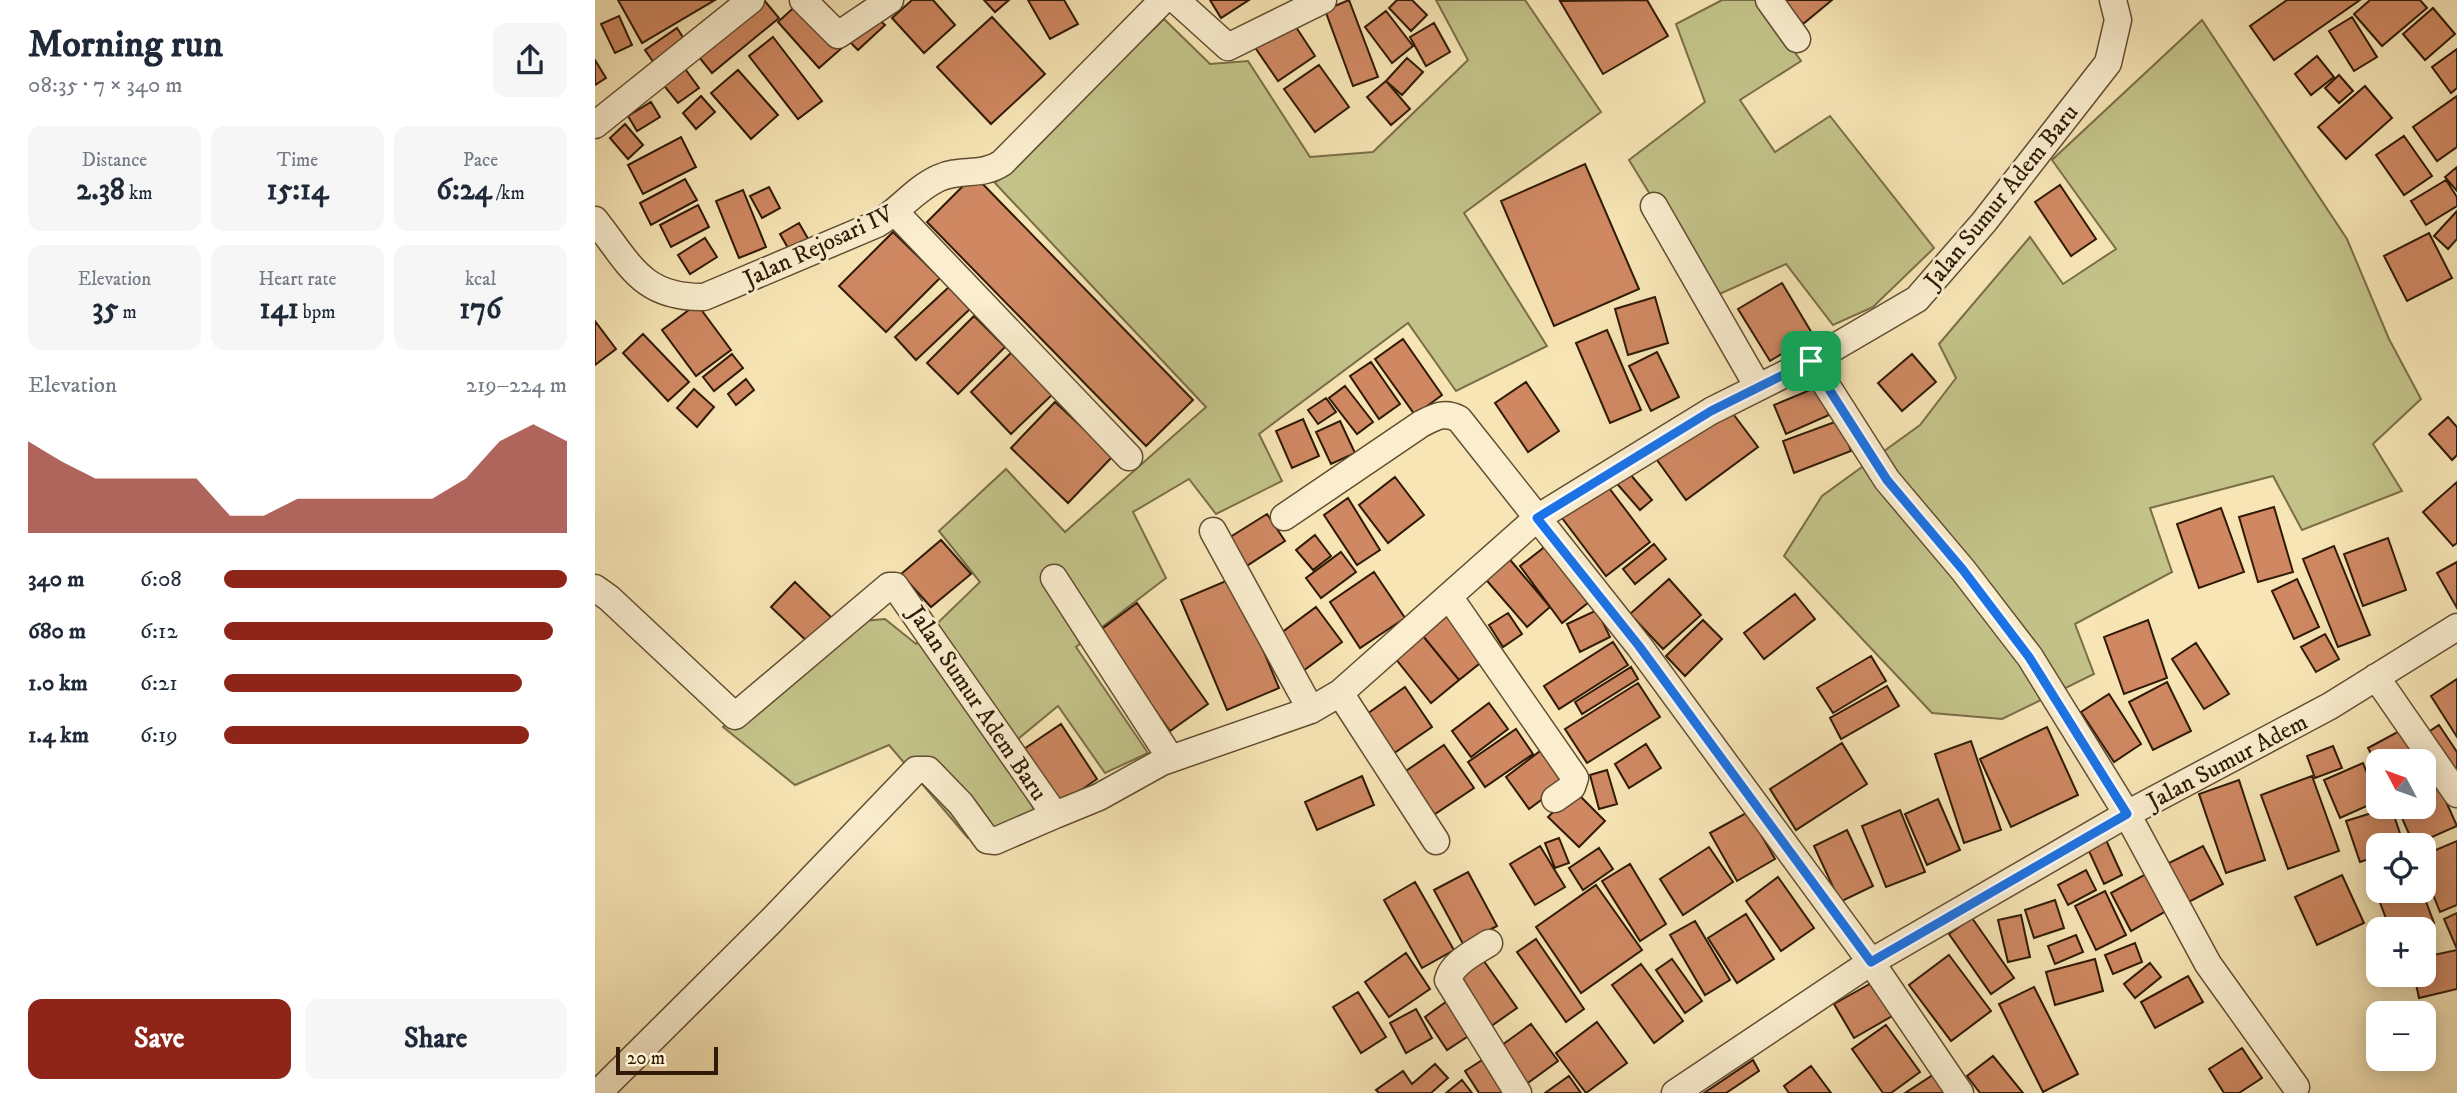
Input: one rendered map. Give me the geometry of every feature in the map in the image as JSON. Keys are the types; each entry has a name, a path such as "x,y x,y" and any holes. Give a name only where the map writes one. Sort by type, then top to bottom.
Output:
{"street":[{"path":"595,125 751,0"},
{"path":"803,0 838,35 890,0"},
{"name":"Jalan Rejosari IV","path":"595,220 643,281 666,293 704,297 877,224 896,214 937,178 952,173 991,170 1002,163 1163,0"},
{"path":"1175,0 1228,47 1323,0"},
{"path":"1769,0 1797,39"},
{"name":"Jalan Sumur Adem Baru","path":"595,588 735,716 890,586 895,586 1055,815 1099,797 1171,759 1311,710 1340,693 1537,518 1711,411 1811,361 1917,299 1984,222 2108,63 2118,20 2113,0"},
{"path":"1654,206 1758,387"},
{"path":"896,214 1129,457"},
{"path":"1811,361 1887,480 1963,570 2029,657 2127,814 2208,964 2296,1087"},
{"path":"1284,517 1421,424 1439,415 1450,415 1469,430 1639,646 1871,962 1960,1093"},
{"path":"1213,531 1311,710"},
{"path":"1054,578 1171,759"},
{"path":"1450,598 1574,778 1572,787 1555,799"},
{"name":"Jalan Sumur Adem","path":"1675,1093 1871,962 2127,814 2330,706 2457,627"},
{"path":"2376,677 2457,794"},
{"path":"1340,693 1436,841"},
{"path":"597,1092 916,770 928,770 961,804 986,840 995,841 1055,815"},
{"path":"1489,943 1469,955 1449,975 1448,980 1518,1093"}],"green space":[{"path":"1436,0 1525,0 1601,112 1464,213 1547,346 1456,391 1408,323 1259,434 1282,481 1216,514 1189,479 1133,512 1166,578 1076,647 1148,753 1105,773 1058,706 1001,753 1039,818 968,838 889,745 795,785 723,727 842,623 885,619 916,644 980,582 939,531 1006,469 1065,532 1206,407 995,183 1164,19 1210,64 1248,61 1310,157 1373,152 1468,60"},
{"path":"1722,0 1758,0 1801,61 1740,100 1775,152 1830,116 1934,248 1873,307 1833,325 1786,264 1713,297 1629,160 1705,102 1676,24"},
{"path":"2202,20 2347,239 2389,339 2421,399 2373,444 2402,491 2302,530 2273,476 2150,508 2172,572 2075,624 2094,674 2002,719 1932,713 1784,556 1822,496 1920,425 1956,378 1939,344 2030,237 2063,284 2116,249 2052,160"}],"building":[{"path":"618,0 715,0 642,43"},
{"path":"755,0 764,0 779,18 712,73 694,51"},
{"path":"802,0 843,47 819,68 778,22"},
{"path":"912,0 933,0 955,25 924,53 892,18"},
{"path":"984,0 1009,0 995,12"},
{"path":"1028,0 1064,0 1078,24 1050,39"},
{"path":"1210,0 1249,0 1221,18"},
{"path":"1349,0 1378,77 1353,86 1325,10"},
{"path":"1397,0 1412,0 1427,15 1411,31 1389,8"},
{"path":"1647,0 1668,36 1603,74 1560,1"},
{"path":"1783,0 1832,0 1803,24"},
{"path":"2287,0 2360,0 2274,60 2250,26"},
{"path":"2370,0 2420,0 2427,8 2382,46 2354,14"},
{"path":"2433,8 2455,34 2425,60 2403,34"},
{"path":"1386,11 1413,46 1392,63 1365,27"},
{"path":"874,15 885,25 858,50 847,39"},
{"path":"619,16 632,45 615,53 601,24"},
{"path":"992,17 1045,74 991,124 937,67"},
{"path":"2352,17 2377,57 2354,71 2329,31"},
{"path":"1290,18 1315,56 1278,81 1252,43"},
{"path":"1434,23 1450,52 1426,66 1410,37"},
{"path":"677,28 688,45 656,66 645,50"},
{"path":"773,37 822,101 798,119 749,56"},
{"path":"2457,49 2457,88 2451,93 2432,67"},
{"path":"2317,56 2334,77 2311,95 2295,74"},
{"path":"1407,58 1423,72 1402,95 1386,81"},
{"path":"595,60 606,78 595,85"},
{"path":"1319,65 1349,107 1315,132 1284,89"},
{"path":"683,66 699,88 678,103 661,82"},
{"path":"738,70 778,115 751,139 711,93"},
{"path":"2339,75 2353,91 2339,103 2325,88"},
{"path":"1386,81 1410,109 1391,125 1367,97"},
{"path":"2365,86 2392,118 2346,159 2318,127"},
{"path":"701,96 715,112 696,129 683,113"},
{"path":"2457,96 2457,147 2437,161 2413,127"},
{"path":"651,102 660,117 637,131 628,116"},
{"path":"625,124 643,145 628,159 610,138"},
{"path":"2404,136 2432,176 2404,195 2376,155"},
{"path":"681,137 696,167 643,194 628,165"},
{"path":"1585,164 1639,289 1554,326 1501,201"},
{"path":"2457,167 2457,191 2445,177"},
{"path":"974,175 1193,400 1146,446 927,222"},
{"path":"685,179 697,200 651,225 640,203"},
{"path":"2446,180 2457,197 2457,206 2426,225 2411,201"},
{"path":"2060,185 2096,239 2071,256 2035,202"},
{"path":"769,187 780,208 762,218 750,196"},
{"path":"743,190 766,247 739,258 716,201"},
{"path":"698,205 709,227 671,247 660,225"},
{"path":"2457,211 2457,239 2448,249 2434,236"},
{"path":"799,223 811,244 792,255 780,234"},
{"path":"893,232 940,278 886,332 839,286"},
{"path":"2429,233 2452,278 2407,301 2384,256"},
{"path":"705,238 717,257 690,274 678,255"},
{"path":"1782,283 1813,335 1770,361 1738,309"},
{"path":"949,287 970,309 916,360 895,337"},
{"path":"1655,297 1668,343 1628,355 1615,309"},
{"path":"697,304 731,350 696,376 662,330"},
{"path":"974,316 1005,347 958,394 927,363"},
{"path":"595,321 616,349 595,365"},
{"path":"1607,330 1641,410 1610,423 1576,343"},
{"path":"643,334 689,382 668,401 623,353"},
{"path":"1403,339 1442,395 1415,415 1375,359"},
{"path":"1014,350 1055,392 1011,434 971,392"},
{"path":"1657,352 1679,397 1651,411 1629,366"},
{"path":"732,354 743,368 714,391 703,377"},
{"path":"1912,354 1936,382 1902,411 1878,383"},
{"path":"1371,362 1400,404 1379,419 1350,376"},
{"path":"746,379 754,390 736,405 728,394"},
{"path":"1526,382 1559,431 1528,452 1495,403"},
{"path":"1345,386 1373,422 1357,434 1329,398"},
{"path":"1817,387 1829,415 1786,434 1774,405"},
{"path":"694,389 714,407 697,427 677,408"},
{"path":"1326,398 1336,412 1318,424 1308,410"},
{"path":"1055,402 1113,456 1068,503 1011,448"},
{"path":"1728,407 1758,447 1686,500 1657,460"},
{"path":"2448,417 2457,427 2457,455 2452,460 2429,434"},
{"path":"1303,419 1319,456 1292,468 1276,431"},
{"path":"1840,420 1851,451 1794,473 1783,441"},
{"path":"1340,421 1355,453 1331,464 1316,432"},
{"path":"1624,467 1652,500 1640,510 1612,478"},
{"path":"1395,477 1424,515 1388,543 1359,505"},
{"path":"1603,480 1650,542 1606,576 1559,514"},
{"path":"2457,482 2457,543 2453,546 2423,512"},
{"path":"1348,498 1380,550 1357,565 1324,515"},
{"path":"2274,507 2293,572 2258,582 2239,517"},
{"path":"2221,508 2244,572 2199,588 2177,524"},
{"path":"1267,514 1285,541 1245,567 1227,539"},
{"path":"1315,535 1331,556 1313,570 1296,550"},
{"path":"2388,538 2406,590 2363,606 2344,554"},
{"path":"941,540 971,574 931,607 901,574"},
{"path":"1551,542 1593,599 1562,623 1520,566"},
{"path":"1654,544 1666,559 1635,584 1623,569"},
{"path":"2334,546 2370,635 2338,647 2303,559"},
{"path":"1341,552 1356,572 1321,598 1306,578"},
{"path":"1506,555 1550,607 1527,627 1482,575"},
{"path":"2457,562 2457,608 2437,573"},
{"path":"1374,572 1405,618 1360,648 1330,602"},
{"path":"1233,578 1279,688 1227,710 1181,600"},
{"path":"1669,579 1701,615 1663,649 1630,614"},
{"path":"2297,579 2319,627 2294,639 2272,591"},
{"path":"795,582 837,623 813,647 771,607"},
{"path":"1795,594 1815,619 1764,659 1744,633"},
{"path":"1137,603 1208,704 1170,731 1099,631"},
{"path":"1316,607 1342,642 1303,671 1277,636"},
{"path":"1597,610 1610,637 1580,652 1567,624"},
{"path":"1453,611 1489,656 1459,680 1423,636"},
{"path":"1508,613 1522,634 1503,647 1489,625"},
{"path":"1703,620 1722,639 1685,676 1666,656"},
{"path":"2148,620 2167,678 2124,694 2104,637"},
{"path":"2325,634 2339,659 2316,672 2301,647"},
{"path":"1423,636 1459,680 1431,703 1395,658"},
{"path":"1613,642 1628,665 1559,709 1544,686"},
{"path":"2196,643 2229,694 2204,709 2172,659"},
{"path":"1871,656 1886,681 1833,713 1817,688"},
{"path":"1631,667 1638,679 1582,714 1575,702"},
{"path":"2457,679 2457,737 2431,696"},
{"path":"2167,682 2191,731 2153,750 2129,702"},
{"path":"1638,683 1660,717 1587,763 1565,729"},
{"path":"1887,686 1899,706 1841,739 1830,718"},
{"path":"1405,687 1432,727 1387,758 1360,719"},
{"path":"2109,694 2141,744 2114,762 2081,712"},
{"path":"1489,703 1508,729 1471,757 1452,731"},
{"path":"1061,724 1097,779 1055,808 1018,753"},
{"path":"2439,725 2457,752 2457,772 2424,735"},
{"path":"2047,727 2078,795 2011,827 1980,759"},
{"path":"1516,729 1533,754 1485,787 1468,762"},
{"path":"2403,729 2414,749 2369,749"},
{"path":"1971,741 2001,830 1964,843 1935,754"},
{"path":"1842,743 1867,784 1796,830 1770,789"},
{"path":"1646,744 1661,768 1629,788 1615,764"},
{"path":"1444,745 1474,788 1426,820 1397,777"},
{"path":"2333,746 2342,768 2315,778 2307,756"},
{"path":"1544,748 1568,780 1529,809 1506,777"},
{"path":"2363,763 2366,771 2366,806 2340,818 2324,780"},
{"path":"1607,770 1617,804 1599,809 1590,775"},
{"path":"1362,776 1374,805 1317,830 1305,802"},
{"path":"2312,776 2339,851 2288,869 2261,795"},
{"path":"2239,780 2265,860 2226,873 2199,794"},
{"path":"2440,788 2457,826 2436,835 2436,833 2409,833 2402,819 2436,819 2436,790"},
{"path":"1575,791 1605,821 1579,847 1548,817"},
{"path":"1938,799 1960,850 1927,865 1905,814"},
{"path":"1900,810 1925,872 1886,887 1862,826"},
{"path":"1748,812 1775,859 1737,881 1710,833"},
{"path":"2366,815 2366,819 2395,819 2400,833 2366,833 2366,860 2360,862 2346,821"},
{"path":"1847,830 1873,886 1840,902 1814,846"},
{"path":"1559,838 1569,863 1555,868 1545,843"},
{"path":"2106,840 2122,875 2104,884 2088,849"},
{"path":"2457,841 2457,905 2440,912 2436,902 2436,850"},
{"path":"1540,846 1565,887 1535,905 1510,864"},
{"path":"2203,846 2223,884 2185,904 2165,865"},
{"path":"1709,847 1733,882 1683,915 1660,879"},
{"path":"1599,848 1613,869 1583,890 1569,868"},
{"path":"1630,864 1666,924 1640,941 1602,881"},
{"path":"2086,870 2096,890 2068,905 2058,885"},
{"path":"1468,872 1497,926 1463,944 1434,890"},
{"path":"2146,874 2166,911 2131,931 2111,893"},
{"path":"2342,875 2364,923 2317,945 2295,897"},
{"path":"1778,877 1814,928 1781,951 1746,901"},
{"path":"1415,882 1454,950 1422,968 1384,900"},
{"path":"1596,885 1642,950 1581,993 1536,927"},
{"path":"2105,891 2126,935 2096,950 2075,906"},
{"path":"2055,900 2064,928 2034,938 2025,910"},
{"path":"2380,903 2426,903 2432,917 2385,917"},
{"path":"2457,913 2457,949 2444,919"},
{"path":"1746,914 1774,959 1737,983 1708,938"},
{"path":"2021,915 2030,957 2008,962 1998,920"},
{"path":"1972,918 2014,978 1991,994 1949,934"},
{"path":"1695,921 1730,980 1705,995 1670,935"},
{"path":"2076,935 2083,952 2055,964 2048,946"},
{"path":"1536,939 1584,1009 1566,1022 1517,952"},
{"path":"2135,943 2142,962 2113,974 2105,955"},
{"path":"2457,950 2457,989 2419,998 2417,987 2436,987 2436,954"},
{"path":"1406,953 1430,989 1389,1017 1365,982"},
{"path":"1949,955 1991,1011 1951,1041 1909,985"},
{"path":"1481,957 1517,1008 1487,1029 1451,978"},
{"path":"1672,959 1702,1001 1685,1013 1656,970"},
{"path":"2095,959 2103,991 2055,1005 2046,972"},
{"path":"2150,963 2161,977 2135,998 2124,984"},
{"path":"1641,964 1683,1021 1654,1043 1612,985"},
{"path":"2188,976 2203,1002 2155,1028 2141,1002"},
{"path":"1875,981 1894,1015 1854,1038 1834,1004"},
{"path":"2034,987 2078,1074 2043,1092 1999,1004"},
{"path":"1358,992 1386,1037 1361,1053 1333,1007"},
{"path":"1450,999 1473,1033 1447,1050 1425,1017"},
{"path":"1416,1009 1432,1038 1406,1053 1390,1023"},
{"path":"1597,1022 1627,1063 1586,1093 1556,1053"},
{"path":"1531,1024 1558,1061 1525,1085 1498,1048"},
{"path":"1886,1025 1920,1072 1891,1093 1883,1093 1852,1049"},
{"path":"2242,1048 2262,1078 2239,1093 2224,1093 2209,1069"},
{"path":"1490,1055 1515,1093 1479,1093 1465,1071"},
{"path":"1993,1056 2023,1093 1980,1093 1967,1076"},
{"path":"1753,1060 1759,1071 1726,1093 1704,1093"},
{"path":"1435,1064 1448,1078 1431,1093 1379,1093 1376,1090 1403,1071 1412,1084"},
{"path":"1811,1066 1831,1093 1789,1093 1784,1086"},
{"path":"1936,1073 1949,1093 1905,1093"},
{"path":"1569,1076 1581,1093 1545,1093"},
{"path":"1462,1080 1472,1093 1446,1093"}],"route":[{"path":"1811,361 1887,480 1963,570 2029,657 2127,814 1871,962 1639,646 1537,518 1711,411 1811,361"}]}
